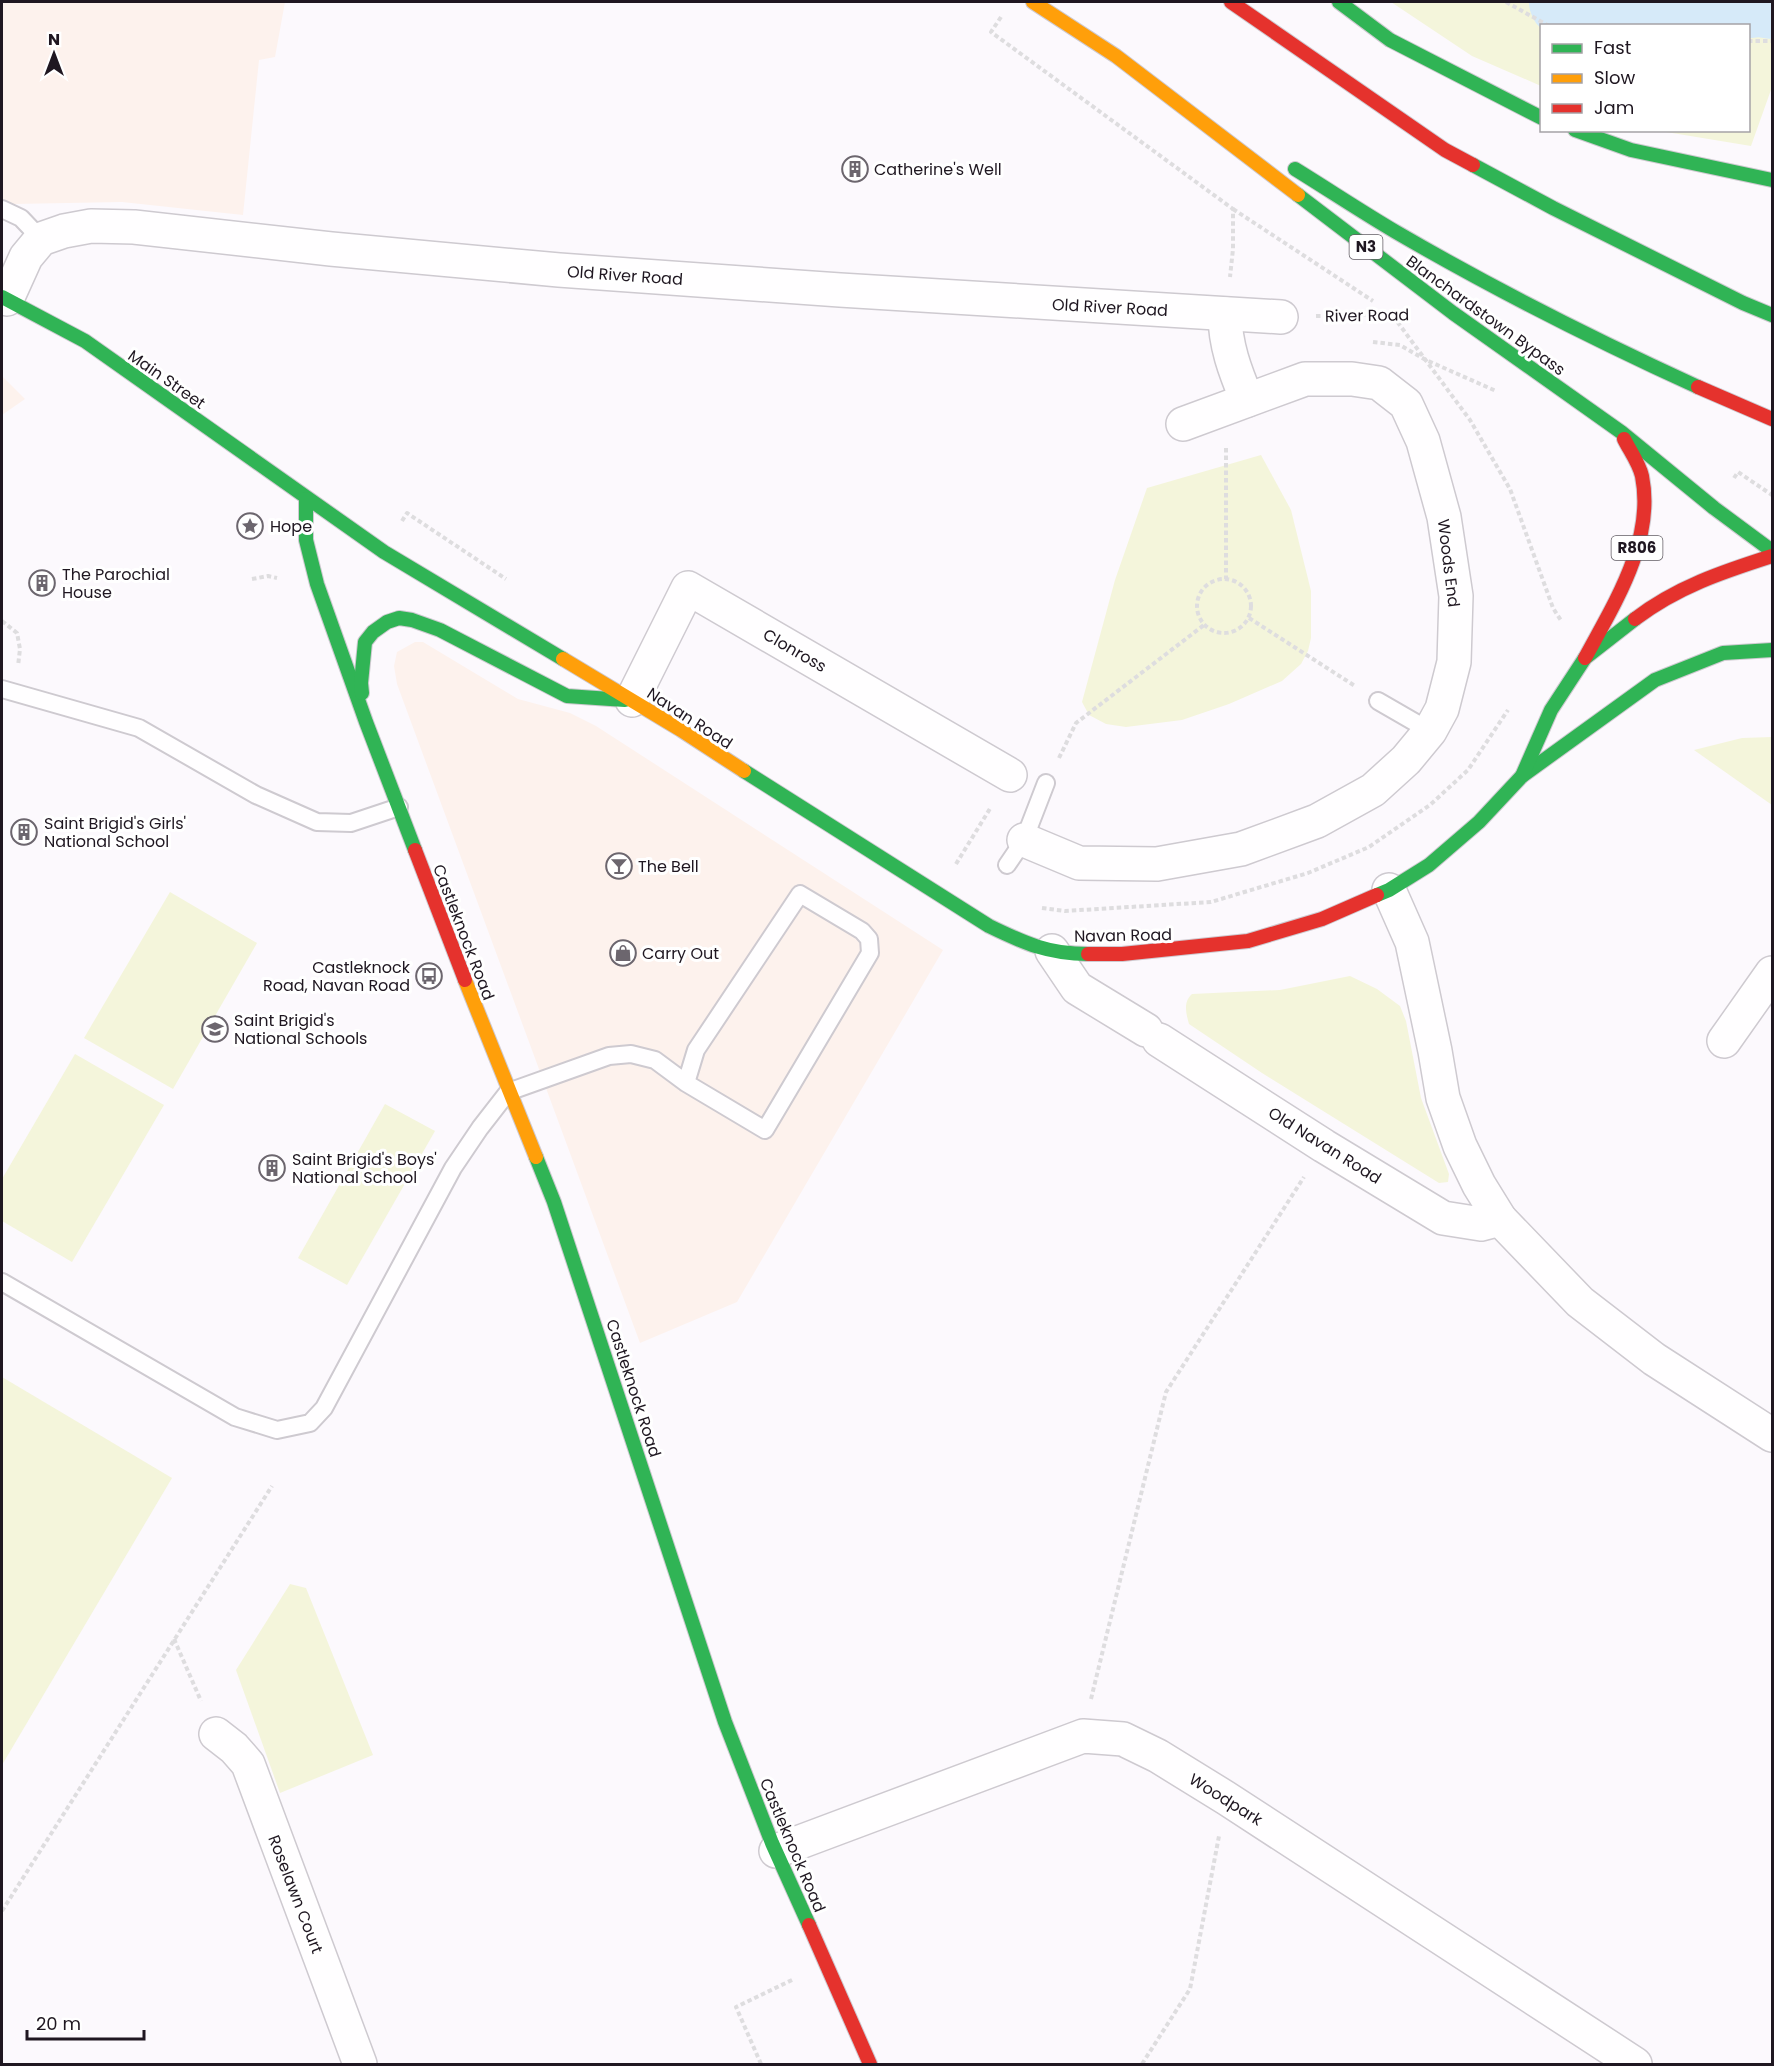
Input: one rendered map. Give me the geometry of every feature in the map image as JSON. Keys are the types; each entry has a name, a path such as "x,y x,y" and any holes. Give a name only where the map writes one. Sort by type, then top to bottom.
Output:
{"main road":[{"name":"Blanchardstown Bypass","path":"1033,2 1116,56 1453,313 1621,432 1714,508 1773,551"},
{"path":"1231,2 1445,150 1553,208 1743,303 1773,315"},
{"path":"1339,2 1390,40 1540,117"},
{"path":"1116,56 1246,138"},
{"path":"1581,132 1631,150 1773,180"},
{"path":"1286,163 1406,238 1526,304 1695,386 1773,419"},
{"name":"Main Street","path":"4,298 85,341 306,499"},
{"name":"R806","path":"1586,658 1634,561 1645,513 1642,475 1621,432"},
{"name":"Navan Road","path":"306,499 384,552 681,730 840,834 988,926 1031,946 1082,954 1122,954 1248,941 1322,919 1389,890 1429,865 1479,822 1522,776 1551,710 1586,658 1659,601 1717,574 1773,556"},
{"name":"Castleknock Road","path":"306,499 306,540 316,584 366,722 508,1092 554,1202 725,1722 776,1851 870,2064"},
{"name":"Castleknock Road","path":"366,722 361,683 365,642 373,632 387,622 399,618 440,630 567,696 632,700"},
{"path":"1522,776 1655,680 1723,653 1773,650"}],"street":[{"name":"Old River Road","path":"41,239 64,231 91,226 134,227 331,249 560,270 1281,317"},
{"path":"4,298 26,257 41,239"},
{"path":"1225,314 1225,334 1237,404"},
{"name":"Woods End","path":"1015,852 1079,863 1157,864 1241,849 1317,821 1373,790 1406,760 1430,731 1442,709 1454,662 1456,596 1444,517 1423,441 1406,404 1379,383 1352,379 1305,379 1183,424"},
{"name":"Clonross","path":"632,700 688,588 1010,775"},
{"path":"1389,890 1412,942 1443,1098 1465,1156 1479,1185 1500,1219 1580,1302 1654,1359 1773,1435"},
{"name":"Old Navan Road","path":"1052,951 1077,988 1324,1146 1443,1218 1481,1224 1500,1219"},
{"path":"1724,1041 1773,973"},
{"name":"Roselawn Court","path":"216,1734 234,1748 248,1764 360,2064"},
{"name":"Woodpark","path":"776,1851 1083,1736 1123,1739 1158,1756 1226,1798 1635,2064"}],"lane":[{"path":"2,209 21,218 41,239"},
{"path":"9,691 139,728 256,795 317,822 351,823 399,807"},
{"path":"1378,701 1430,731"},
{"path":"1015,852 1046,783"},
{"path":"2,1282 235,1418 277,1430 310,1423 324,1408 453,1168 508,1092 609,1056 631,1054 655,1060 686,1083 765,1130 870,954 869,939 862,932 800,894 696,1050 686,1083"}],"path":[{"path":"1506,2 1545,24"},
{"path":"1006,9 991,32 1233,209 1233,249 1225,314"},
{"path":"1750,41 1773,41"},
{"name":"River Road","path":"1281,317 1453,313"},
{"path":"1368,341 1400,345 1426,360 1499,392"},
{"path":"1226,579 1237,404"},
{"path":"407,513 516,585"},
{"path":"1217,579 1226,579 1235,581 1248,592 1252,609 1245,626 1229,634 1211,631 1204,626 1199,618 1197,599 1209,583 1217,579"},
{"path":"1563,624 1568,616"},
{"path":"1249,618 1378,701"},
{"path":"2,621 17,633 20,649 9,691"},
{"path":"1046,783 1076,723 1204,626"},
{"path":"1036,907 1065,911 1211,902 1308,873 1369,847 1430,805 1468,770 1510,707"},
{"path":"954,867 1010,775"},
{"path":"1083,1736 1166,1392 1324,1146"},
{"path":"2,1911 272,1486"},
{"path":"174,1639 216,1734"},
{"path":"1142,2064 1190,1989 1226,1798"},
{"path":"761,2064 736,2007 827,1963"}],"shaded area":[{"path":"2,2 285,2 275,57 259,60 243,215 122,202 13,204 2,210"},
{"path":"2,376 25,399 2,415"},
{"path":"415,642 423,642 518,699 570,713 596,726 943,950 737,1302 640,1343 397,684 394,666 397,652"}],"green space":[{"path":"1391,2 1772,2 1772,87 1751,146 1666,132 1750,132 1750,24 1540,24 1540,86 1472,56"},
{"path":"1261,455 1291,510 1311,591 1311,638 1308,651 1301,664 1282,681 1229,704 1182,720 1126,727 1106,724 1089,715 1082,702 1115,580 1147,488"},
{"path":"1772,737 1772,805 1694,750 1742,738"},
{"path":"170,892 257,943 173,1089 84,1038"},
{"path":"1350,976 1377,989 1400,1006 1406,1021 1421,1098 1449,1174 1448,1182 1439,1183 1262,1073 1189,1024 1186,1004 1192,994 1280,990"},
{"path":"75,1054 164,1105 72,1262 2,1221 2,1179"},
{"path":"385,1104 435,1131 347,1285 298,1258"},
{"path":"2,1377 172,1478 2,1765"},
{"path":"290,1584 306,1588 373,1755 280,1793 236,1670"}],"waterway":[{"path":"1564,2 1651,14 1759,2 1772,4"}],"traffic: fast":[{"path":"1339,2 1390,40 1540,117"},
{"path":"1581,132 1631,150 1772,180"},
{"path":"1473,165 1553,208 1743,303 1772,315"},
{"path":"1295,169 1383,224 1470,274 1621,351 1698,387"},
{"path":"1298,195 1453,313 1621,432 1714,508 1772,551"},
{"path":"2,297 85,341 384,552 563,659"},
{"path":"306,499 306,540 317,584 415,850"},
{"path":"362,693 365,642 373,632 387,622 399,618 440,630 567,696 625,700"},
{"path":"1377,895 1429,865 1479,822 1522,776 1551,710 1585,658 1635,619"},
{"path":"1522,776 1655,680 1723,653 1772,650"},
{"path":"744,771 989,926 1048,950 1088,954"},
{"path":"536,1157 554,1202 725,1722 772,1843 809,1925"}],"traffic: slow":[{"path":"1033,2 1116,56 1298,195"},
{"path":"563,659 744,771"},
{"path":"465,980 536,1157"}],"traffic: jam":[{"path":"1231,2 1445,150 1473,165"},
{"path":"1698,387 1772,419"},
{"path":"1585,658 1629,571 1643,524 1642,476 1624,439"},
{"path":"1635,619 1684,589 1772,556"},
{"path":"415,850 465,980"},
{"path":"1088,954 1122,954 1248,941 1322,919 1377,895"},
{"path":"809,1925 870,2064"}],"place":[{"name":"Catherine's Well","path":"855,169"},
{"name":"Hope","path":"250,526"},
{"name":"The Parochial House","path":"42,583"},
{"name":"Saint Brigid's Girls' National School","path":"24,832"},
{"name":"The Bell","path":"619,866"},
{"name":"Carry Out","path":"623,953"},
{"name":"Castleknock Road, Navan Road","path":"429,976"},
{"name":"Saint Brigid's National Schools","path":"215,1029"},
{"name":"Saint Brigid's Boys' National School","path":"272,1168"}]}
